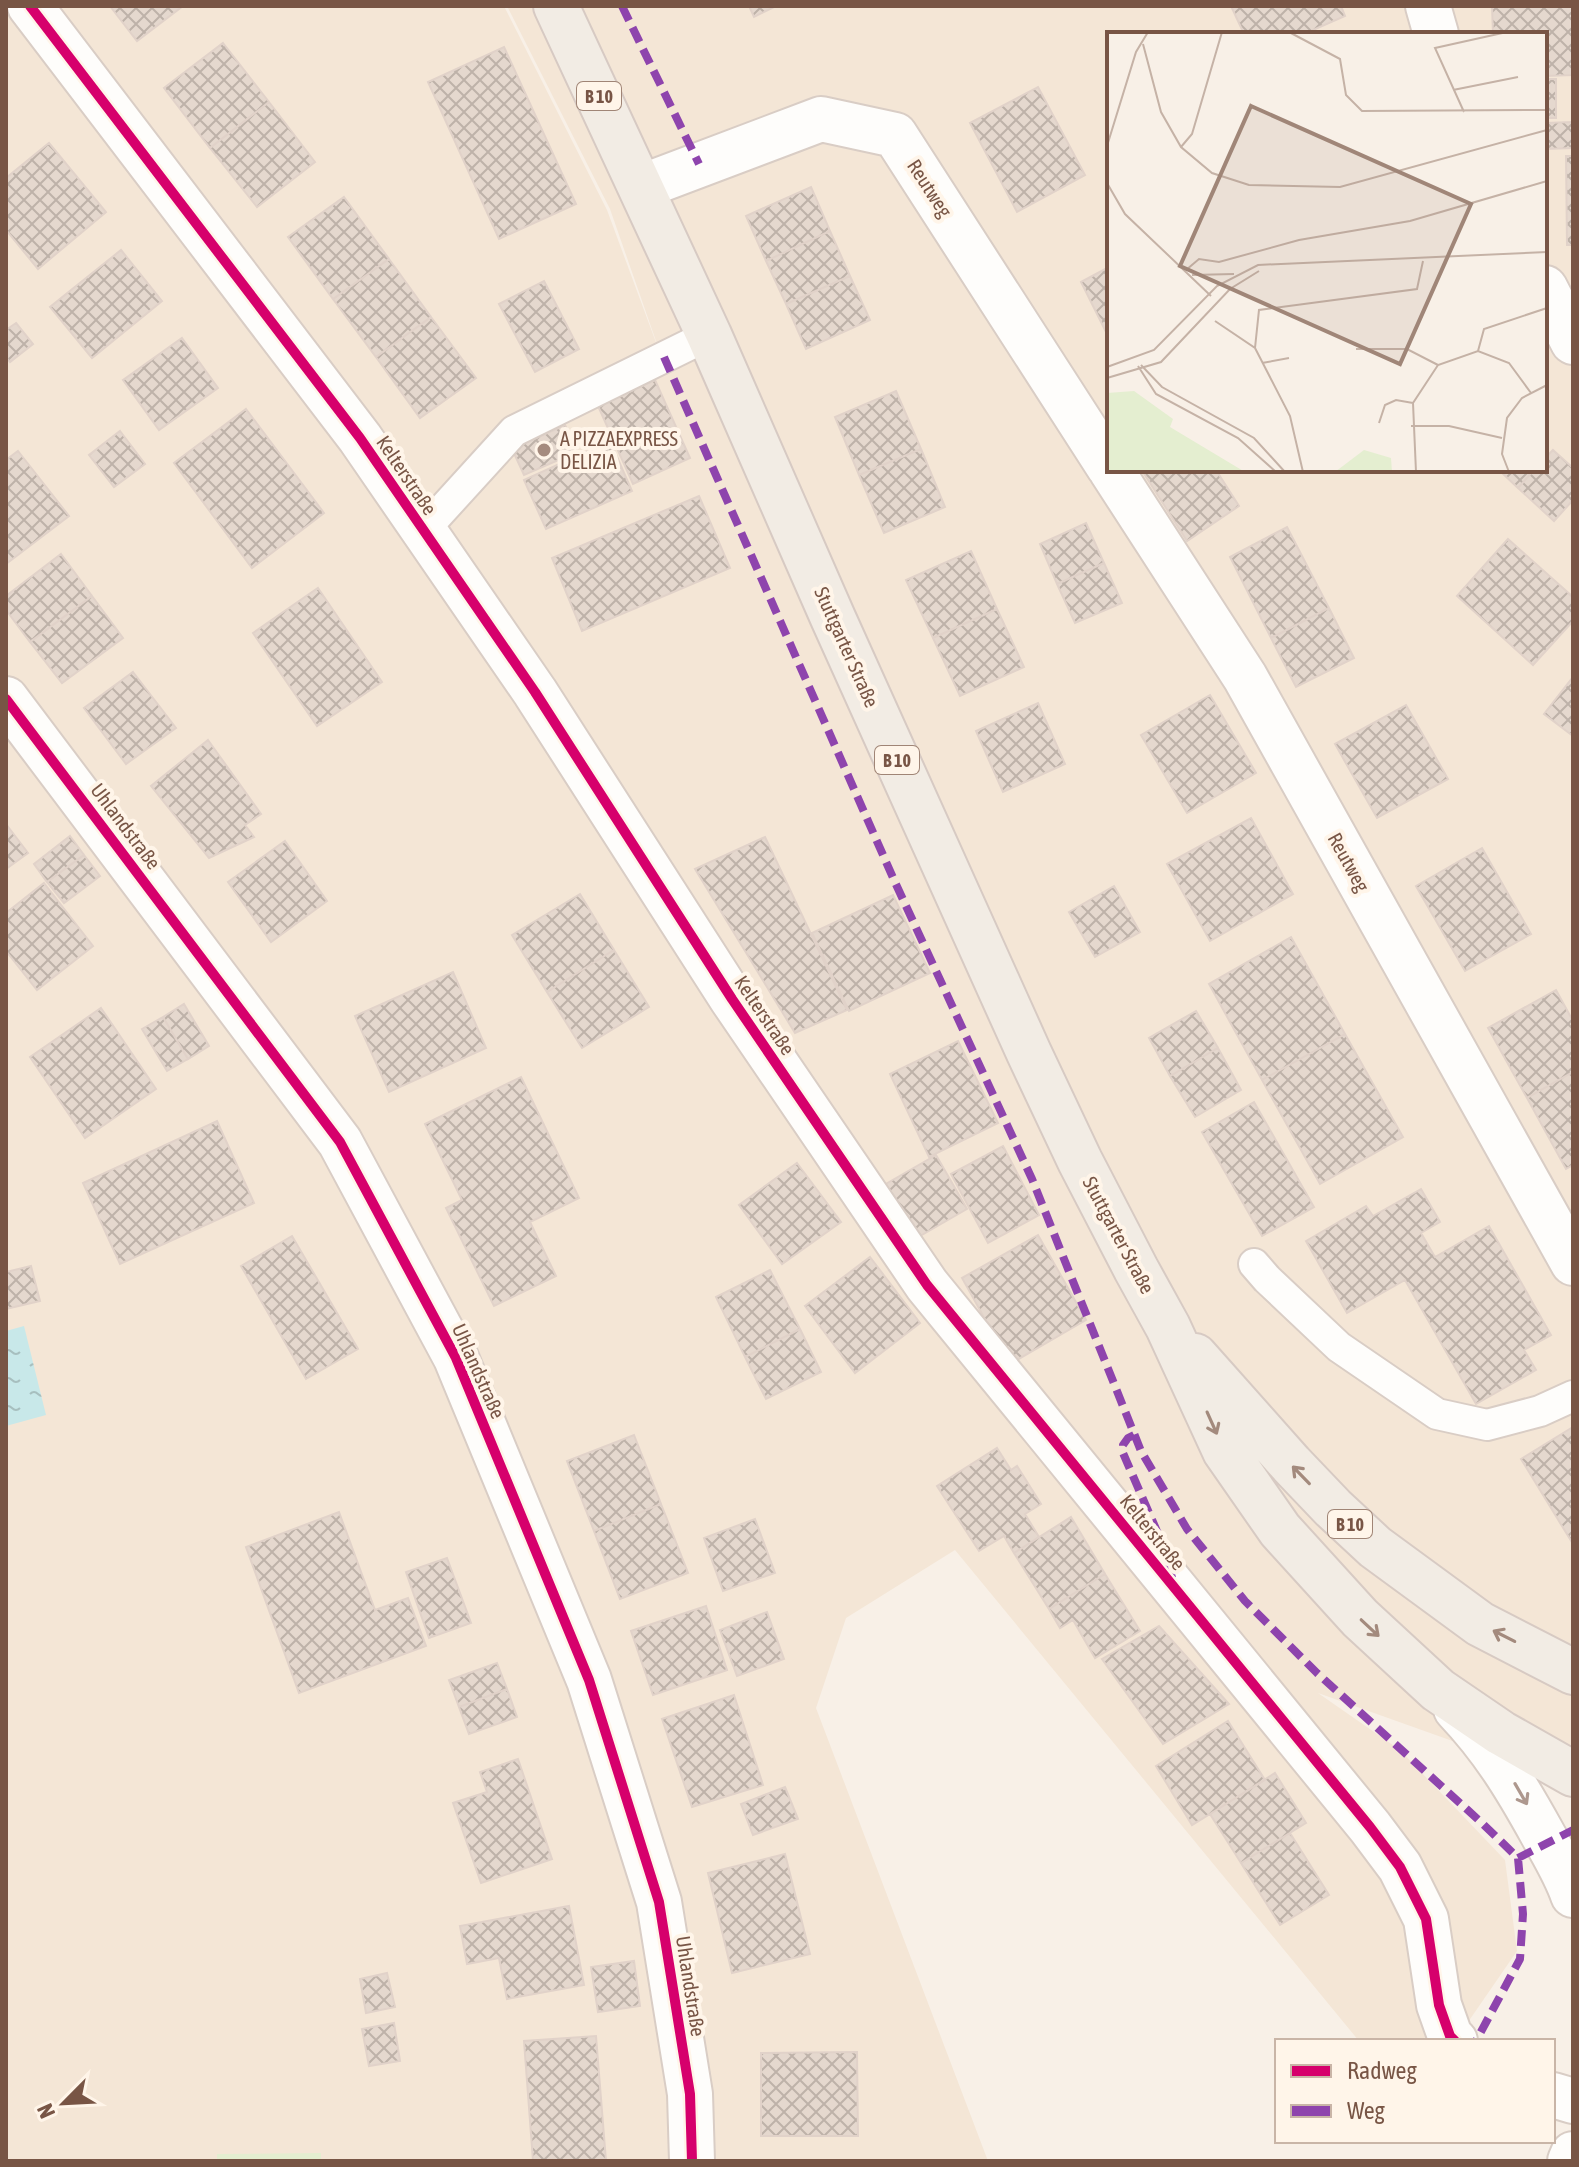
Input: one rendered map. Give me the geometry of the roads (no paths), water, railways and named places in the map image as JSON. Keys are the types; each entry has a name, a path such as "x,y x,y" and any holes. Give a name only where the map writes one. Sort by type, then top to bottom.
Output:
{"main road":[{"name":"Stuttgarter Straße","path":"556,6 709,335 1029,1053 1080,1161 1168,1327 1225,1451 1280,1530 1360,1618 1438,1690 1501,1733 1573,1774"},
{"name":"Stuttgarter Straße","path":"1168,1327 1291,1464 1375,1547 1480,1624 1573,1672"}],"street":[{"name":"Kelterstraße","path":"30,6 360,438 535,692 732,999 927,1285 1400,1867 1426,1919 1439,2005 1453,2039"},
{"path":"1428,6 1435,32"},
{"name":"Reutweg","path":"641,187 821,119 895,135 1107,464"},
{"path":"1547,292 1573,342"},
{"name":"Reutweg","path":"1112,472 1245,677 1573,1263"},
{"name":"Uhlandstraße","path":"6,699 340,1142 456,1358 589,1680 659,1902 690,2094 692,2161"},
{"path":"1438,1690 1482,1736 1518,1788 1573,1895"},
{"path":"1570,2161 1573,2154"}],"lane":[{"path":"423,531 514,431 709,335"},
{"path":"1254,1264 1339,1347 1437,1414 1487,1425 1540,1411 1573,1396"}],"water":[{"path":"24,1326 46,1415 6,1426 6,1331"}],"place":[{"name":"A PIZZAEXPRESS DELIZIA","path":"544,450"}]}
